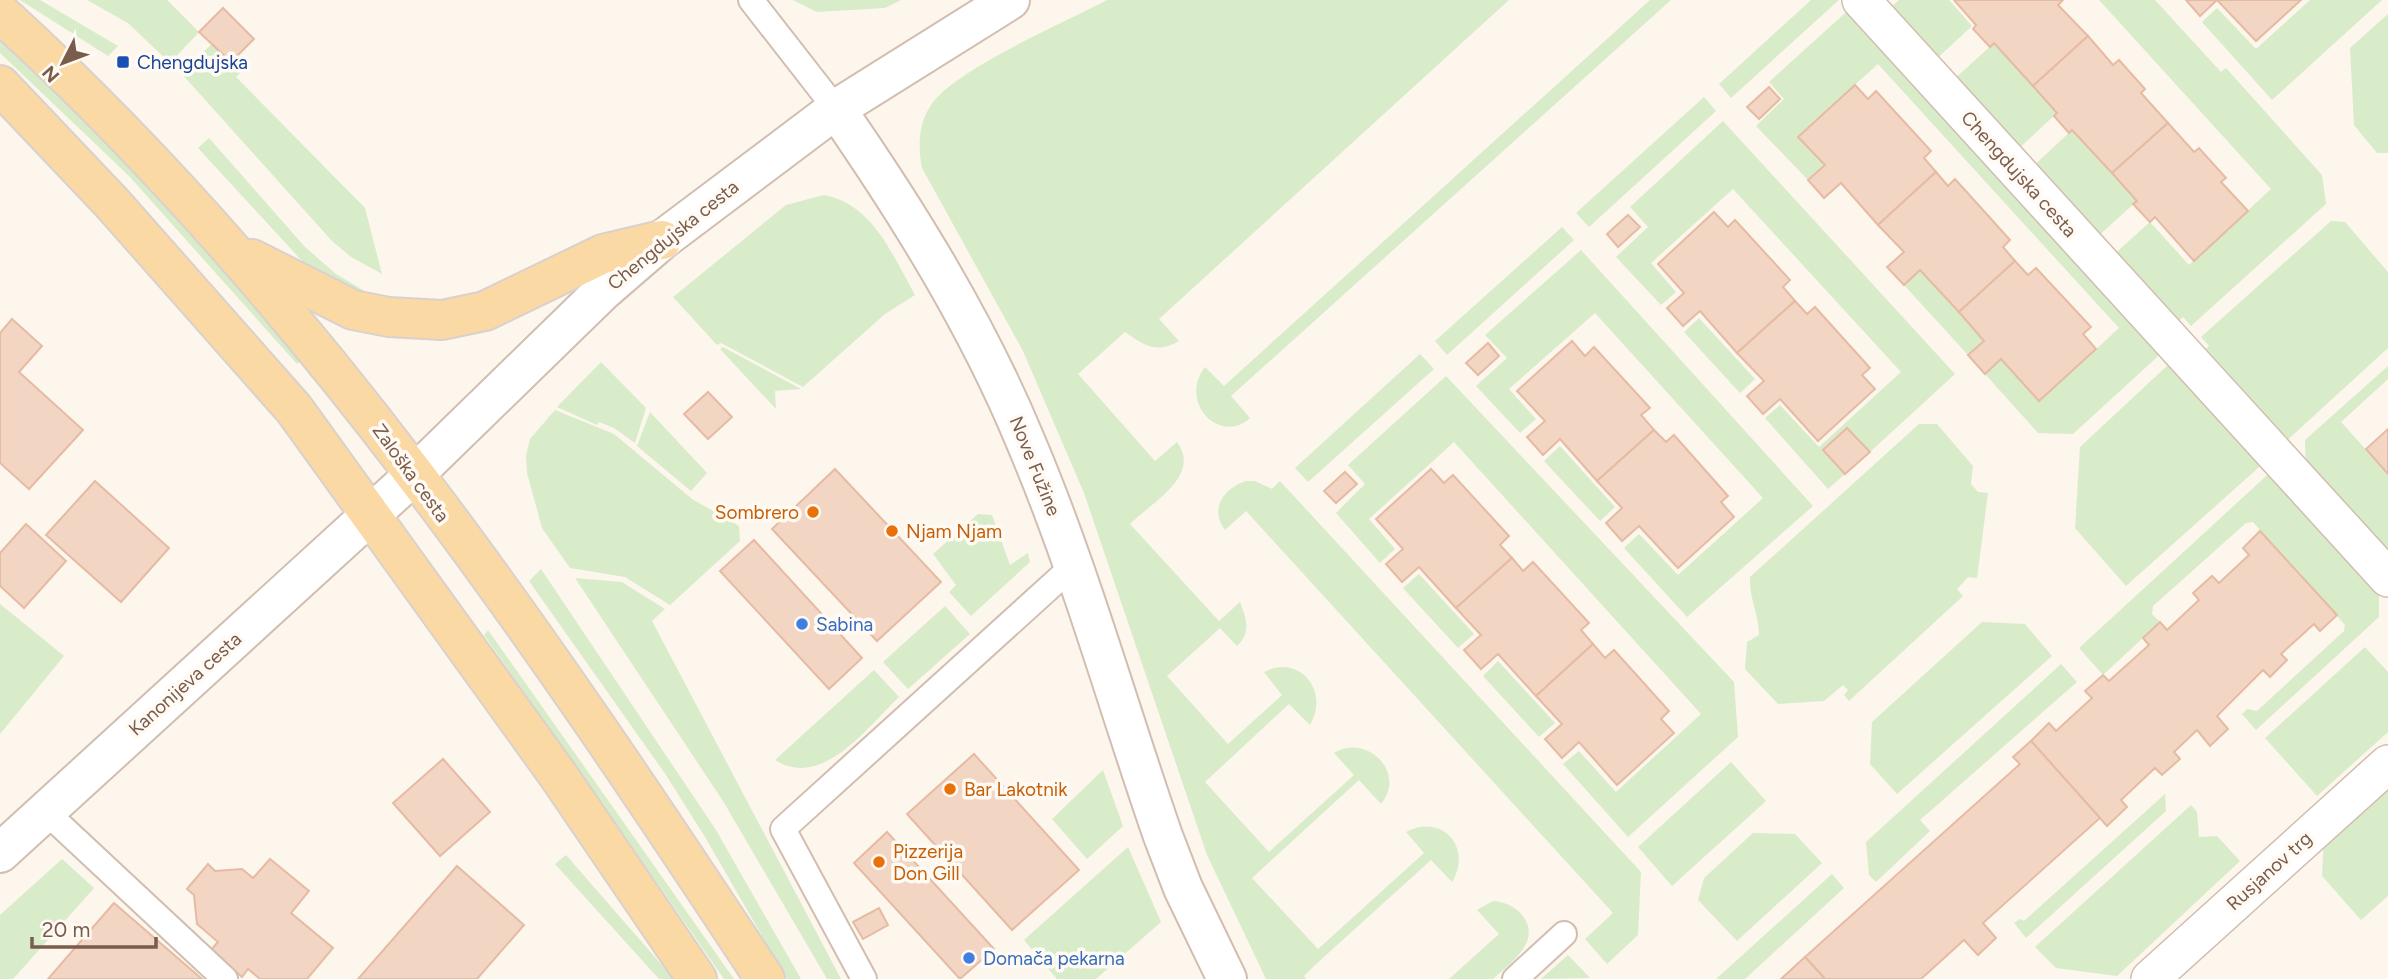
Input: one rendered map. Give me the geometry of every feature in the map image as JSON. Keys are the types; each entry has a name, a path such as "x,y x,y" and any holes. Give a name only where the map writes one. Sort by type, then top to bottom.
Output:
{"main road":[{"name":"Zaloška cesta","path":"0,13 102,111 232,248 336,371 606,739 765,979"},
{"path":"0,85 113,203 269,379 558,775 697,979"},
{"path":"232,248 352,310 389,317 442,320 485,311 603,254 662,240"}],"street":[{"name":"Chengdujska cesta","path":"370,515 603,291 662,240 836,109 1010,0"},
{"name":"Chengdujska cesta","path":"1861,0 2388,578"},
{"name":"Nove Fužine","path":"836,109 902,206 964,314 1025,438 1073,566 1163,836 1183,888 1227,979"},
{"name":"Kanonijeva cesta","path":"0,853 370,515"},
{"name":"Rusjanov trg","path":"2150,979 2388,764"}],"lane":[{"name":"Nove Fužine","path":"751,0 836,109"},
{"path":"864,979 783,828 1073,566"},
{"path":"45,811 225,979"},
{"path":"1515,979 1563,934"}],"green space":[{"path":"20,0 40,0 118,46 108,56"},
{"path":"87,0 167,0 199,32 170,63 128,23"},
{"path":"793,0 901,0 885,8 817,12"},
{"path":"1107,0 1509,0 1159,319 1179,341 1164,347 1151,347 1125,332 1078,374 1155,461 1177,442 1183,454 1179,477 1161,498 1130,524 1219,621 1240,602 1244,614 1245,635 1237,646 1220,628 1167,676 1228,744 1282,695 1264,672 1277,667 1289,668 1300,672 1314,689 1315,712 1310,725 1289,704 1205,782 1269,852 1354,775 1334,753 1347,748 1359,748 1380,759 1386,769 1388,792 1381,804 1359,780 1252,878 1318,949 1424,853 1406,832 1419,827 1442,830 1456,846 1458,869 1452,882 1431,860 1314,966 1304,976 1306,979 1266,979 1207,855 1084,493 1023,351 922,168 921,128 931,105 944,91 986,62"},
{"path":"1650,0 1671,0 1231,396 1250,418 1238,425 1226,427 1206,416 1196,393 1198,380 1205,367 1224,386"},
{"path":"1811,0 1839,0 1731,98 1719,84"},
{"path":"1899,0 1949,0 1972,26 1933,62 1888,10"},
{"path":"2099,0 2155,0 2221,72 2226,68 2322,175 2326,204 2191,326 2183,317 2173,326 2111,257 2150,222 2189,265 2271,189"},
{"path":"2310,0 2382,0 2272,100 2202,22 2217,8 2256,49"},
{"path":"1855,4 2167,348 2073,434 2038,433 1985,374 2001,359 2040,401 2119,328 1878,64 1798,136 1825,165 1808,180 1756,126 1784,99 1769,82"},
{"path":"2388,14 2388,153 2377,153 2354,125 2350,48"},
{"path":"0,40 80,115 157,194 267,318 301,361 297,364 129,176 0,53"},
{"path":"1994,43 2057,113 2015,152 1951,82"},
{"path":"212,44 241,72 236,77 365,208 382,274 351,257 332,241 181,73"},
{"path":"1704,97 1716,111 1589,227 1576,213"},
{"path":"1723,121 1955,374 1870,452 1846,428 1823,450 1845,474 1828,489 1765,418 1780,405 1819,447 1901,372 1733,189 1651,263 1676,292 1661,305 1616,257 1648,227 1630,207"},
{"path":"2072,130 2137,201 2095,239 2030,169"},
{"path":"209,138 305,247 336,274 368,293 375,301 314,272 303,262 198,148"},
{"path":"824,195 841,200 869,220 915,295 885,314 803,387 721,343 717,345 673,297 786,205"},
{"path":"2331,221 2345,222 2388,272 2388,348 2283,444 2200,354 2209,346 2201,337"},
{"path":"1562,227 1574,240 1447,355 1435,341"},
{"path":"1581,250 1813,506 1687,617 1624,548 1639,534 1678,575 1763,498 1595,313 1509,389 1536,419 1520,433 1476,386 1507,358 1485,335"},
{"path":"1920,270 1984,341 1968,355 1904,285"},
{"path":"1699,318 1755,379 1740,393 1684,332"},
{"path":"723,347 801,389 775,391 776,409 720,349"},
{"path":"1420,354 1434,369 1308,482 1295,468"},
{"path":"601,362 646,408 635,443 614,428 599,422 597,425 557,407"},
{"path":"2169,364 2267,460 2126,586 2075,528 2080,447"},
{"path":"2388,366 2388,379 2341,422 2388,474 2388,560 2306,470 2305,440"},
{"path":"1446,376 1734,682 1738,737 1628,837 1563,764 1579,751 1616,792 1701,714 1454,442 1369,519 1395,549 1380,563 1336,513 1365,484 1348,465"},
{"path":"555,410 614,434 692,499 739,526 740,541 670,605 625,577 570,568 542,528 527,473 526,456 530,439"},
{"path":"650,412 707,473 691,491 637,446"},
{"path":"1919,424 1937,424 1973,466 1971,484 1978,492 1988,493 1977,578 1968,577 1957,589 1963,596 1849,701 1844,695 1848,690 1843,685 1824,701 1778,704 1745,669 1747,642 1759,635 1750,577"},
{"path":"1560,446 1615,507 1600,521 1544,461"},
{"path":"2276,467 2379,582 2379,617 2256,730 2242,714 2247,709 2257,711 2344,631 2345,625 2253,522 2246,523 2153,606 2152,614 2160,622 2103,675 2079,648"},
{"path":"1246,481 1255,481 1272,489 1280,481 1641,872 1638,935 1607,964 1585,939 1613,913 1246,511 1225,530 1218,514 1221,500 1231,489"},
{"path":"978,514 992,515 1010,565 1028,553 1030,562 971,616 949,592 956,585 933,554"},
{"path":"541,569 716,830 801,979 787,979 666,775 529,581"},
{"path":"1419,574 1474,634 1458,648 1403,588"},
{"path":"575,578 622,582 665,609 652,621 841,979 827,979 723,801"},
{"path":"0,604 64,656 0,734"},
{"path":"945,606 970,634 908,689 883,662"},
{"path":"1982,622 2025,624 2052,656 1897,794 1870,764 1872,722"},
{"path":"488,630 734,979 724,979 484,635"},
{"path":"2365,647 2388,672 2388,732 2317,796 2265,738"},
{"path":"1498,661 1555,723 1539,737 1483,676"},
{"path":"2061,664 2077,682 1920,820 1930,831 1876,882 1869,875 1866,842"},
{"path":"874,670 899,697 858,738 827,761 810,767 793,767 775,760"},
{"path":"1731,762 1766,801 1672,886 1638,847"},
{"path":"1103,770 1123,826 1087,859 1052,819"},
{"path":"2388,779 2388,896 2361,920 2322,876 2324,836"},
{"path":"2165,794 2166,811 2026,938 2014,923 2020,919 2024,921"},
{"path":"2191,805 2197,812 2199,837 2217,836 2240,861 2117,976 2056,968 2035,947"},
{"path":"1753,833 1795,834 1822,863 1737,941 1698,900 1704,878"},
{"path":"1128,847 1161,922 1096,979 1057,979 1024,940"},
{"path":"566,855 674,979 659,979 555,864"},
{"path":"62,859 94,888 13,979 0,979 0,915"},
{"path":"1832,874 1844,888 1745,979 1716,979"},
{"path":"1493,901 1509,905 1522,915 1529,934 1522,951 1493,979 1449,979 1499,934 1477,910"},
{"path":"1568,955 1590,978 1541,979"}],"building":[{"path":"1954,0 2063,0 2058,5 2088,36 2033,86 1994,43 1990,47 1973,29 1976,25"},
{"path":"2186,0 2217,0 2200,16"},
{"path":"2217,0 2301,0 2256,41"},
{"path":"223,8 254,39 231,62 199,32"},
{"path":"2088,36 2113,65 2119,60 2145,89 2141,93 2168,123 2112,173 2072,130 2069,133 2054,116 2057,113 2033,86"},
{"path":"1855,85 1868,99 1876,91 1931,151 1924,158 1936,172 1878,225 1841,183 1824,198 1808,180 1825,165 1798,137"},
{"path":"1769,87 1780,99 1759,119 1747,107"},
{"path":"2168,123 2194,152 2199,148 2226,178 2221,182 2248,211 2194,261 2155,217 2150,222 2133,204 2137,201 2112,173"},
{"path":"1936,172 1948,186 1955,179 2010,240 2003,247 2015,261 1959,312 1920,270 1904,285 1887,267 1904,252 1878,225"},
{"path":"1714,212 1728,227 1735,220 1790,280 1783,287 1795,301 1737,353 1700,311 1683,326 1667,308 1684,293 1658,264"},
{"path":"1628,215 1640,227 1618,247 1607,234"},
{"path":"2015,261 2028,275 2036,268 2091,327 2083,334 2096,349 2039,401 2001,359 1985,374 1968,355 1984,341 1959,312"},
{"path":"1795,301 1807,314 1815,307 1870,368 1862,375 1875,389 1818,441 1780,399 1763,414 1747,396 1764,381 1737,353"},
{"path":"12,319 42,346 19,372 83,430 29,489 0,463 0,333"},
{"path":"1572,341 1585,356 1594,347 1650,408 1641,415 1654,430 1597,481 1560,439 1543,455 1527,437 1545,421 1517,391"},
{"path":"1488,343 1499,356 1478,375 1466,363"},
{"path":"708,392 732,417 708,439 684,414"},
{"path":"1847,428 1870,452 1845,474 1823,450"},
{"path":"2388,429 2388,474 2366,449"},
{"path":"1654,430 1666,442 1674,435 1728,496 1721,502 1734,517 1678,568 1639,526 1622,541 1606,523 1622,508 1597,481"},
{"path":"835,469 941,582 877,641 772,529"},
{"path":"1431,469 1444,483 1453,475 1509,536 1500,545 1512,558 1456,608 1419,567 1402,582 1386,564 1403,549 1376,519"},
{"path":"1345,472 1357,484 1336,503 1324,491"},
{"path":"95,481 169,548 121,602 46,535"},
{"path":"26,524 66,561 24,608 0,586 0,553"},
{"path":"2260,531 2337,615 2320,631 2314,624 2281,654 2287,660 2270,677 2263,670 2217,716 2228,729 2210,746 2197,730 2174,752 2180,759 2162,775 2155,768 2121,800 2127,807 2107,826 2031,741 2049,723 2056,731 2092,698 2085,691 2103,675 2109,681 2149,645 2143,638 2160,622 2167,630 2199,600 2193,593 2212,576 2219,583 2249,555 2243,548"},
{"path":"754,540 862,658 829,689 720,571"},
{"path":"1512,558 1523,571 1533,562 1589,623 1581,630 1593,644 1536,696 1498,654 1481,669 1464,650 1481,635 1456,608"},
{"path":"1593,644 1605,658 1614,650 1669,711 1661,719 1674,733 1617,785 1579,742 1562,758 1545,739 1562,724 1536,696"},
{"path":"2031,741 2100,818 1983,923 1996,938 1978,955 1964,940 1921,979 1825,979 1805,957 2020,764 2013,757"},
{"path":"974,754 1079,870 1012,930 907,814"},
{"path":"443,759 490,812 440,856 393,803"},
{"path":"887,832 994,949 960,979 854,863"},
{"path":"270,859 309,891 291,913 333,948 307,979 260,979 248,969 242,977 211,950 218,942 197,924 194,895 187,889 208,864 215,871 242,869 253,878"},
{"path":"457,866 524,925 477,979 358,979"},
{"path":"114,903 202,979 48,979"},
{"path":"879,908 888,925 863,939 853,922"},
{"path":"1805,957 1825,979 1781,979"}],"place":[{"name":"Chengdujska","path":"123,62"},
{"name":"Sombrero","path":"813,512"},
{"name":"Njam Njam","path":"892,531"},
{"name":"Sabina","path":"802,624"},
{"name":"Bar Lakotnik","path":"950,789"},
{"name":"Pizzerija Don Gill","path":"879,862"},
{"name":"Domača pekarna","path":"969,958"}]}
